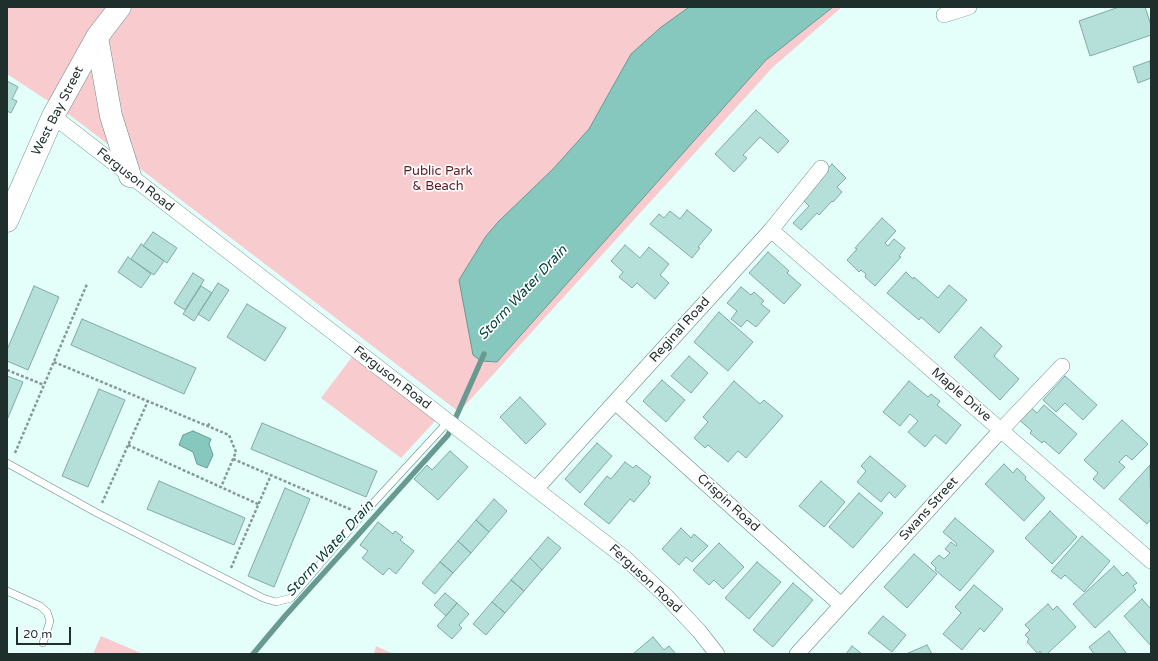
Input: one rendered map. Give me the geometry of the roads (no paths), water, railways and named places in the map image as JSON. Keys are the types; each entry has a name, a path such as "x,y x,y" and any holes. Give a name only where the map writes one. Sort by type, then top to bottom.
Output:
{"highway":[{"name":"West Bay Street","path":"7,221 53,116 97,37 120,7"},
{"path":"97,37 111,116 130,176"}],"street":[{"path":"944,15 968,7"},
{"name":"Ferguson Road","path":"53,116 625,558 666,596 699,631 716,654"},
{"name":"Reginal Road","path":"536,489 770,230 821,168"},
{"name":"Maple Drive","path":"770,230 1151,561"},
{"name":"Swans Street","path":"797,654 1001,430 1062,366"},
{"name":"Crispin Road","path":"615,402 841,605"}],"lane":[{"path":"9,464 97,513 263,598 276,602 291,598 364,514 445,425 445,419"},
{"path":"7,591 40,606 47,612 50,621 43,643"}],"water":[{"path":"689,7 833,7 766,60 497,362 481,361 473,355 459,280 486,236 499,221 553,169 589,129 631,54 660,28"},
{"path":"193,431 211,439 209,444 213,455 207,468 197,464 193,452 179,445 183,435"}],"waterway":[{"name":"Storm Water Drain","path":"253,654 285,616 448,435 484,354"}],"park label":[{"name":"Public Park & Beach","path":"438,180"}]}
